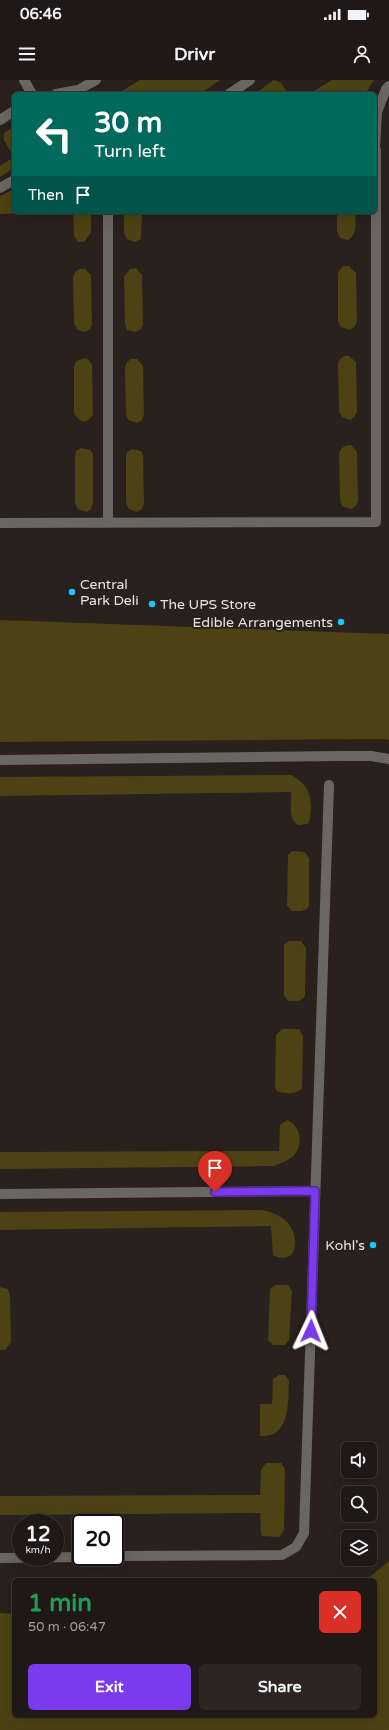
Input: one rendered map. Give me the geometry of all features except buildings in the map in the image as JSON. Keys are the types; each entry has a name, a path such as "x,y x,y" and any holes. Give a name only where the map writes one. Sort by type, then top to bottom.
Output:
{"lane":[{"path":"24,80 31,92"},
{"path":"67,92 78,90 96,80"},
{"path":"232,92 250,80"},
{"path":"377,125 378,112 386,88 389,86"},
{"path":"0,120 12,112"},
{"path":"0,188 12,181"},
{"path":"108,214 108,522"},
{"path":"0,523 376,522 375,214"},
{"path":"0,760 341,756 371,756 389,760"},
{"path":"124,1556 282,1555 296,1547 304,1533 329,785"},
{"path":"0,1194 315,1191"},
{"path":"0,1558 72,1557"}],"shaded area":[{"path":"140,80 220,80 203,92 120,92"},
{"path":"274,80 281,83 287,92 257,92"},
{"path":"332,80 374,80 366,92 312,92"},
{"path":"12,128 12,154 4,140 4,133"},
{"path":"12,158 12,169 0,177 0,166"},
{"path":"12,190 12,214 0,214 0,196"},
{"path":"73,214 91,214 91,233 84,242 78,242 74,236"},
{"path":"124,214 142,214 141,239 135,242 127,239 124,233"},
{"path":"337,214 355,214 355,231 348,240 340,238 337,231"},
{"path":"344,266 349,266 356,273 357,322 350,330 341,327 338,321 338,274 340,269"},
{"path":"136,268 142,275 143,324 141,329 136,332 127,330 125,324 124,277 130,269"},
{"path":"79,269 85,269 91,275 92,324 90,329 85,332 77,330 74,323 73,277 75,272"},
{"path":"344,356 349,356 356,362 357,411 355,416 350,420 342,417 339,411 338,364 340,359"},
{"path":"85,358 89,360 92,365 93,414 89,420 81,421 74,413 74,367 76,361"},
{"path":"131,359 137,359 143,366 144,415 142,420 137,423 128,420 126,414 125,368 127,362"},
{"path":"351,445 357,452 358,501 356,506 351,509 342,506 340,500 339,454 343,447"},
{"path":"81,448 90,450 93,454 93,503 91,509 87,512 78,509 75,503 75,456 76,451"},
{"path":"132,449 141,451 143,455 144,504 142,509 137,512 129,509 126,503 126,457 127,452"},
{"path":"0,620 389,634 389,740 0,742"},
{"path":"291,775 307,788 309,793 311,808 308,824 298,825 292,818 291,792 0,796 0,777"},
{"path":"292,851 305,852 309,858 309,906 302,911 292,911 287,905 288,855"},
{"path":"289,941 301,941 306,948 305,996 298,1001 288,1001 284,995 284,945"},
{"path":"282,1029 299,1029 303,1036 302,1088 294,1093 280,1092 277,1091 275,1087 276,1035"},
{"path":"287,1120 291,1122 298,1130 300,1139 298,1149 293,1156 274,1166 0,1169 0,1152 279,1151 280,1125"},
{"path":"262,1210 281,1217 287,1222 294,1235 295,1242 292,1254 281,1258 273,1255 271,1226 0,1230 0,1212"},
{"path":"275,1285 288,1285 292,1291 289,1340 285,1345 273,1345 268,1340 270,1289"},
{"path":"0,1287 8,1289 10,1295 11,1342 5,1350 0,1350"},
{"path":"279,1375 285,1375 289,1380 286,1417 283,1425 277,1431 270,1435 260,1436 260,1404 272,1404 273,1379"},
{"path":"266,1463 281,1463 285,1469 284,1530 279,1537 262,1536 260,1513 0,1515 0,1496 260,1495 261,1470"},
{"path":"389,1561 389,1730 0,1730 0,1613 12,1614 12,1718 377,1718 377,1578 368,1578"}],"place":[{"name":"Central Park Deli","path":"72,592"},
{"name":"The UPS Store","path":"152,604"},
{"name":"Edible Arrangements","path":"341,622"},
{"name":"Kohl's","path":"373,1245"}],"route":[{"path":"215,1192 315,1191 311,1331"}]}
